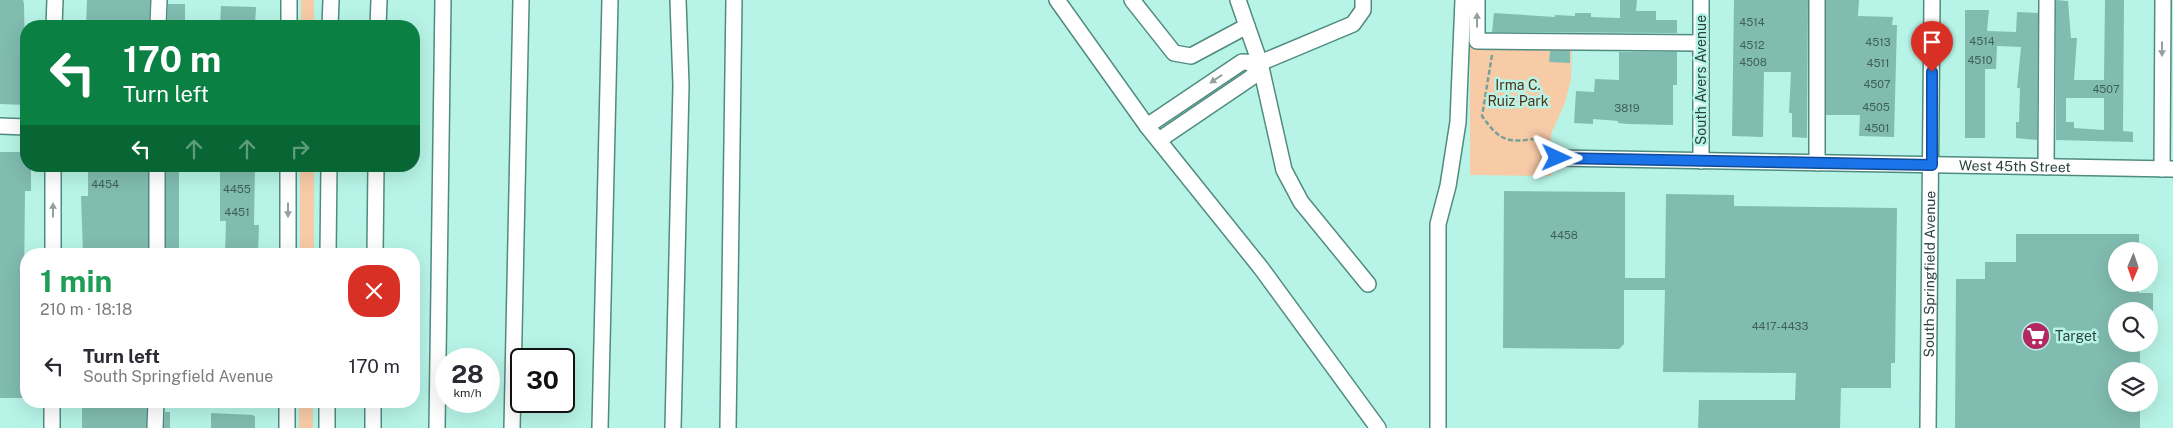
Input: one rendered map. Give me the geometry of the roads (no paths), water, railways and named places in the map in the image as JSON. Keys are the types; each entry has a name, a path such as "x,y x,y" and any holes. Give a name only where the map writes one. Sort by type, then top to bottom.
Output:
{"street":[{"path":"54,20 55,0"},
{"path":"158,0 158,20"},
{"path":"289,0 289,20"},
{"path":"330,0 330,20"},
{"path":"378,20 379,0"},
{"path":"437,428 442,0"},
{"path":"512,428 521,0"},
{"path":"600,428 610,0"},
{"path":"673,428 681,85 678,0"},
{"path":"728,428 734,0"},
{"path":"1057,0 1147,126 1261,268 1378,428"},
{"path":"1132,0 1174,53 1191,56 1247,26"},
{"path":"1238,0 1260,63 1284,170 1301,202 1368,284"},
{"path":"1147,126 1242,62 1260,63 1353,24 1363,10 1363,0"},
{"path":"1438,428 1438,224 1448,186 1458,122 1463,0"},
{"path":"1477,0 1485,41 1701,43"},
{"name":"South Avers Avenue","path":"1701,0 1701,161"},
{"path":"1817,0 1817,163"},
{"name":"South Springfield Avenue","path":"1928,428 1932,165 1932,0"},
{"path":"2046,167 2047,0"},
{"path":"2163,0 2167,169"},
{"path":"1159,140 1252,77 1260,63"},
{"path":"0,126 20,127"},
{"name":"West 45th Street","path":"1557,158 2167,169"},
{"path":"53,172 53,248"},
{"path":"157,172 157,248"},
{"path":"288,172 288,248"},
{"path":"328,248 329,172"},
{"path":"375,248 376,172"},
{"path":"52,408 52,428"},
{"path":"155,428 156,408"},
{"path":"287,408 287,428"},
{"path":"327,408 327,428"},
{"path":"372,428 373,408"}],"place":[{"name":"Target","path":"2036,336"}],"park label":[{"name":"Irma C. Ruiz Park","path":"1518,94"}]}
